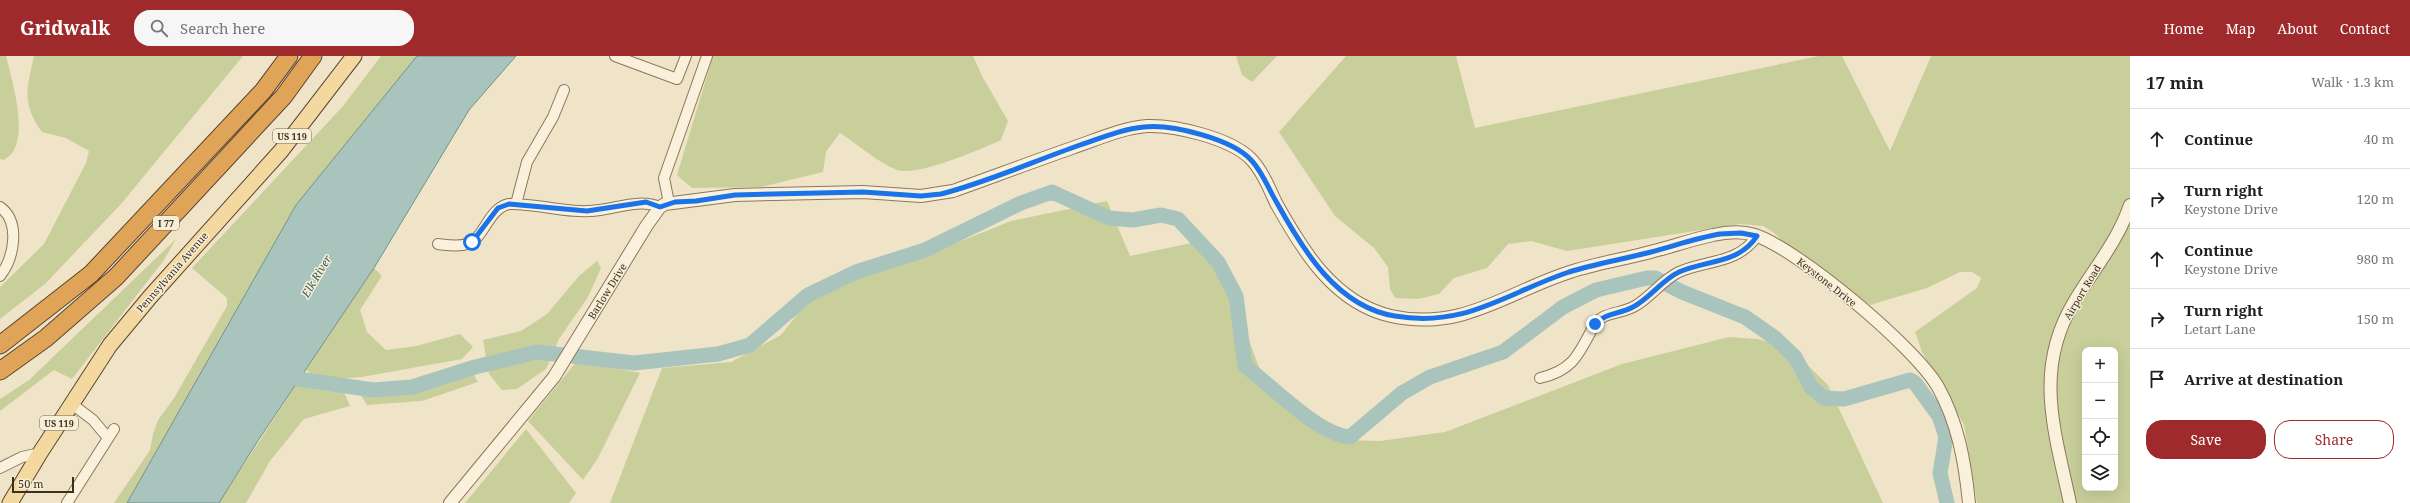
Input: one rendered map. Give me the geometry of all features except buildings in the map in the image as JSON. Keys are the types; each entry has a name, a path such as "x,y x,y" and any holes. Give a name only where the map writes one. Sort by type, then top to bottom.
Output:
{"highway":[{"name":"I 77","path":"0,345 91,274 263,91 289,56"},
{"name":"I 77","path":"0,371 46,338 121,271 284,96 313,56"},
{"path":"0,376 46,338"}],"main road":[{"name":"Pennsylvania Avenue","path":"10,503 40,453 110,345 281,151 354,56"}],"street":[{"path":"614,56 677,79 686,56"},
{"path":"664,205 664,178 707,56"},
{"path":"438,244 468,244 472,242 498,208 502,205 516,204 527,162 553,117 564,90"},
{"name":"Keystone Drive","path":"516,204 576,211 600,210 646,202 664,205 750,194 863,192 931,195 953,191 1115,133 1146,126 1167,127 1216,140 1246,155 1258,169 1299,242 1324,275 1362,305 1383,314 1405,318 1444,318 1464,315 1490,307 1544,282 1574,271 1720,234 1741,233 1757,236 1800,259 1858,306 1916,358 1938,386 1960,442 1969,503"},
{"name":"Barlow Drive","path":"450,503 559,370 664,205"},
{"name":"Airport Road","path":"2070,503 2052,419 2049,381 2052,358 2066,316 2118,235 2130,205"},
{"path":"0,207 7,212 12,222 13,238 11,258 0,276"},
{"path":"1540,378 1560,371 1571,364 1598,320 1636,306 1670,278 1684,270 1732,257 1746,249 1757,236"},
{"path":"72,404 93,420 108,438"},
{"path":"67,503 114,429"},
{"path":"0,468 22,457 40,453"}],"green space":[{"path":"0,56 6,56 15,91 19,118 17,142 13,152 4,160 0,159"},
{"path":"34,56 243,56 121,204 45,284 0,319 0,287 44,244 86,163 89,151 66,138 42,132 35,122 28,104 29,77"},
{"path":"381,56 417,56 296,205 127,503 114,503 150,450 153,434 158,420 174,398 227,306 227,298 192,268 343,106"},
{"path":"713,56 973,56 982,76 1008,121 1001,140 949,161 919,170 906,171 897,170 890,167 840,133 826,152 823,172 761,187 692,188 677,175"},
{"path":"1236,56 1277,56 1252,82 1242,75"},
{"path":"1346,56 1456,56 1475,128 1819,56 1842,56 1890,151 1931,56 2130,56 2130,503 1977,503 1964,425 1922,352 1915,332 1977,288 1981,278 1972,272 1960,272 1927,288 1870,305 1810,267 1773,232 1763,226 1740,224 1567,251 1531,241 1508,244 1487,268 1454,278 1439,294 1418,299 1395,298 1390,289 1388,267 1374,248 1335,216 1279,132"},
{"path":"1107,201 1130,256 1196,242 1232,280 1242,321 1265,384 1295,410 1344,440 1380,441 1445,432 1622,364 1729,337 1758,339 1791,349 1828,385 1883,503 610,503 662,368 731,362 781,335 806,303 845,280 934,252 1011,221"},
{"path":"176,239 164,260 72,379 54,370 0,411 0,399 29,380"},
{"path":"597,261 601,268 588,297 559,339 546,369 517,389 502,390 489,374 483,340 521,331 547,314 579,276"},
{"path":"374,268 382,276 360,310 367,332 386,350 416,346 460,334 473,347 462,359 362,377 322,380 306,370"},
{"path":"577,361 640,373 598,458 583,480 528,421"},
{"path":"471,370 478,382 422,401 367,405 358,391 401,393 433,386"},
{"path":"297,383 343,390 350,406 304,419 270,461 246,503 219,503"},
{"path":"526,429 576,493 569,503 465,503"}],"water":[{"name":"Elk River","path":"417,56 516,56 469,110 374,268 259,439 219,503 127,503 296,205"}],"waterway":[{"path":"299,379 373,390 412,387 475,367 537,352 634,363 718,354 750,345 808,295 856,272 925,250 1021,203 1052,192 1109,218 1133,220 1161,215 1178,219 1218,262 1236,296 1245,366 1295,408 1324,428 1337,434 1350,437 1402,393 1430,377 1503,352 1563,307 1596,290 1647,278 1655,278 1682,292 1745,317 1775,338 1795,357 1811,387 1824,398 1844,399 1910,380 1915,383 1939,416 1946,437 1940,473 1947,503"}],"route":[{"path":"472,242 498,208 502,205 509,204 587,211 646,202 660,207 665,204 675,202 688,202 735,195 863,192 921,196 941,194 1115,133 1146,126 1167,127 1216,140 1234,147 1246,155 1258,169 1299,242 1324,275 1362,305 1390,316 1405,318 1460,316 1490,307 1544,282 1570,272 1704,237 1726,233 1752,234 1757,236 1750,245 1740,253 1717,262 1696,266 1674,274 1636,306 1621,313 1602,317 1595,324"}]}
